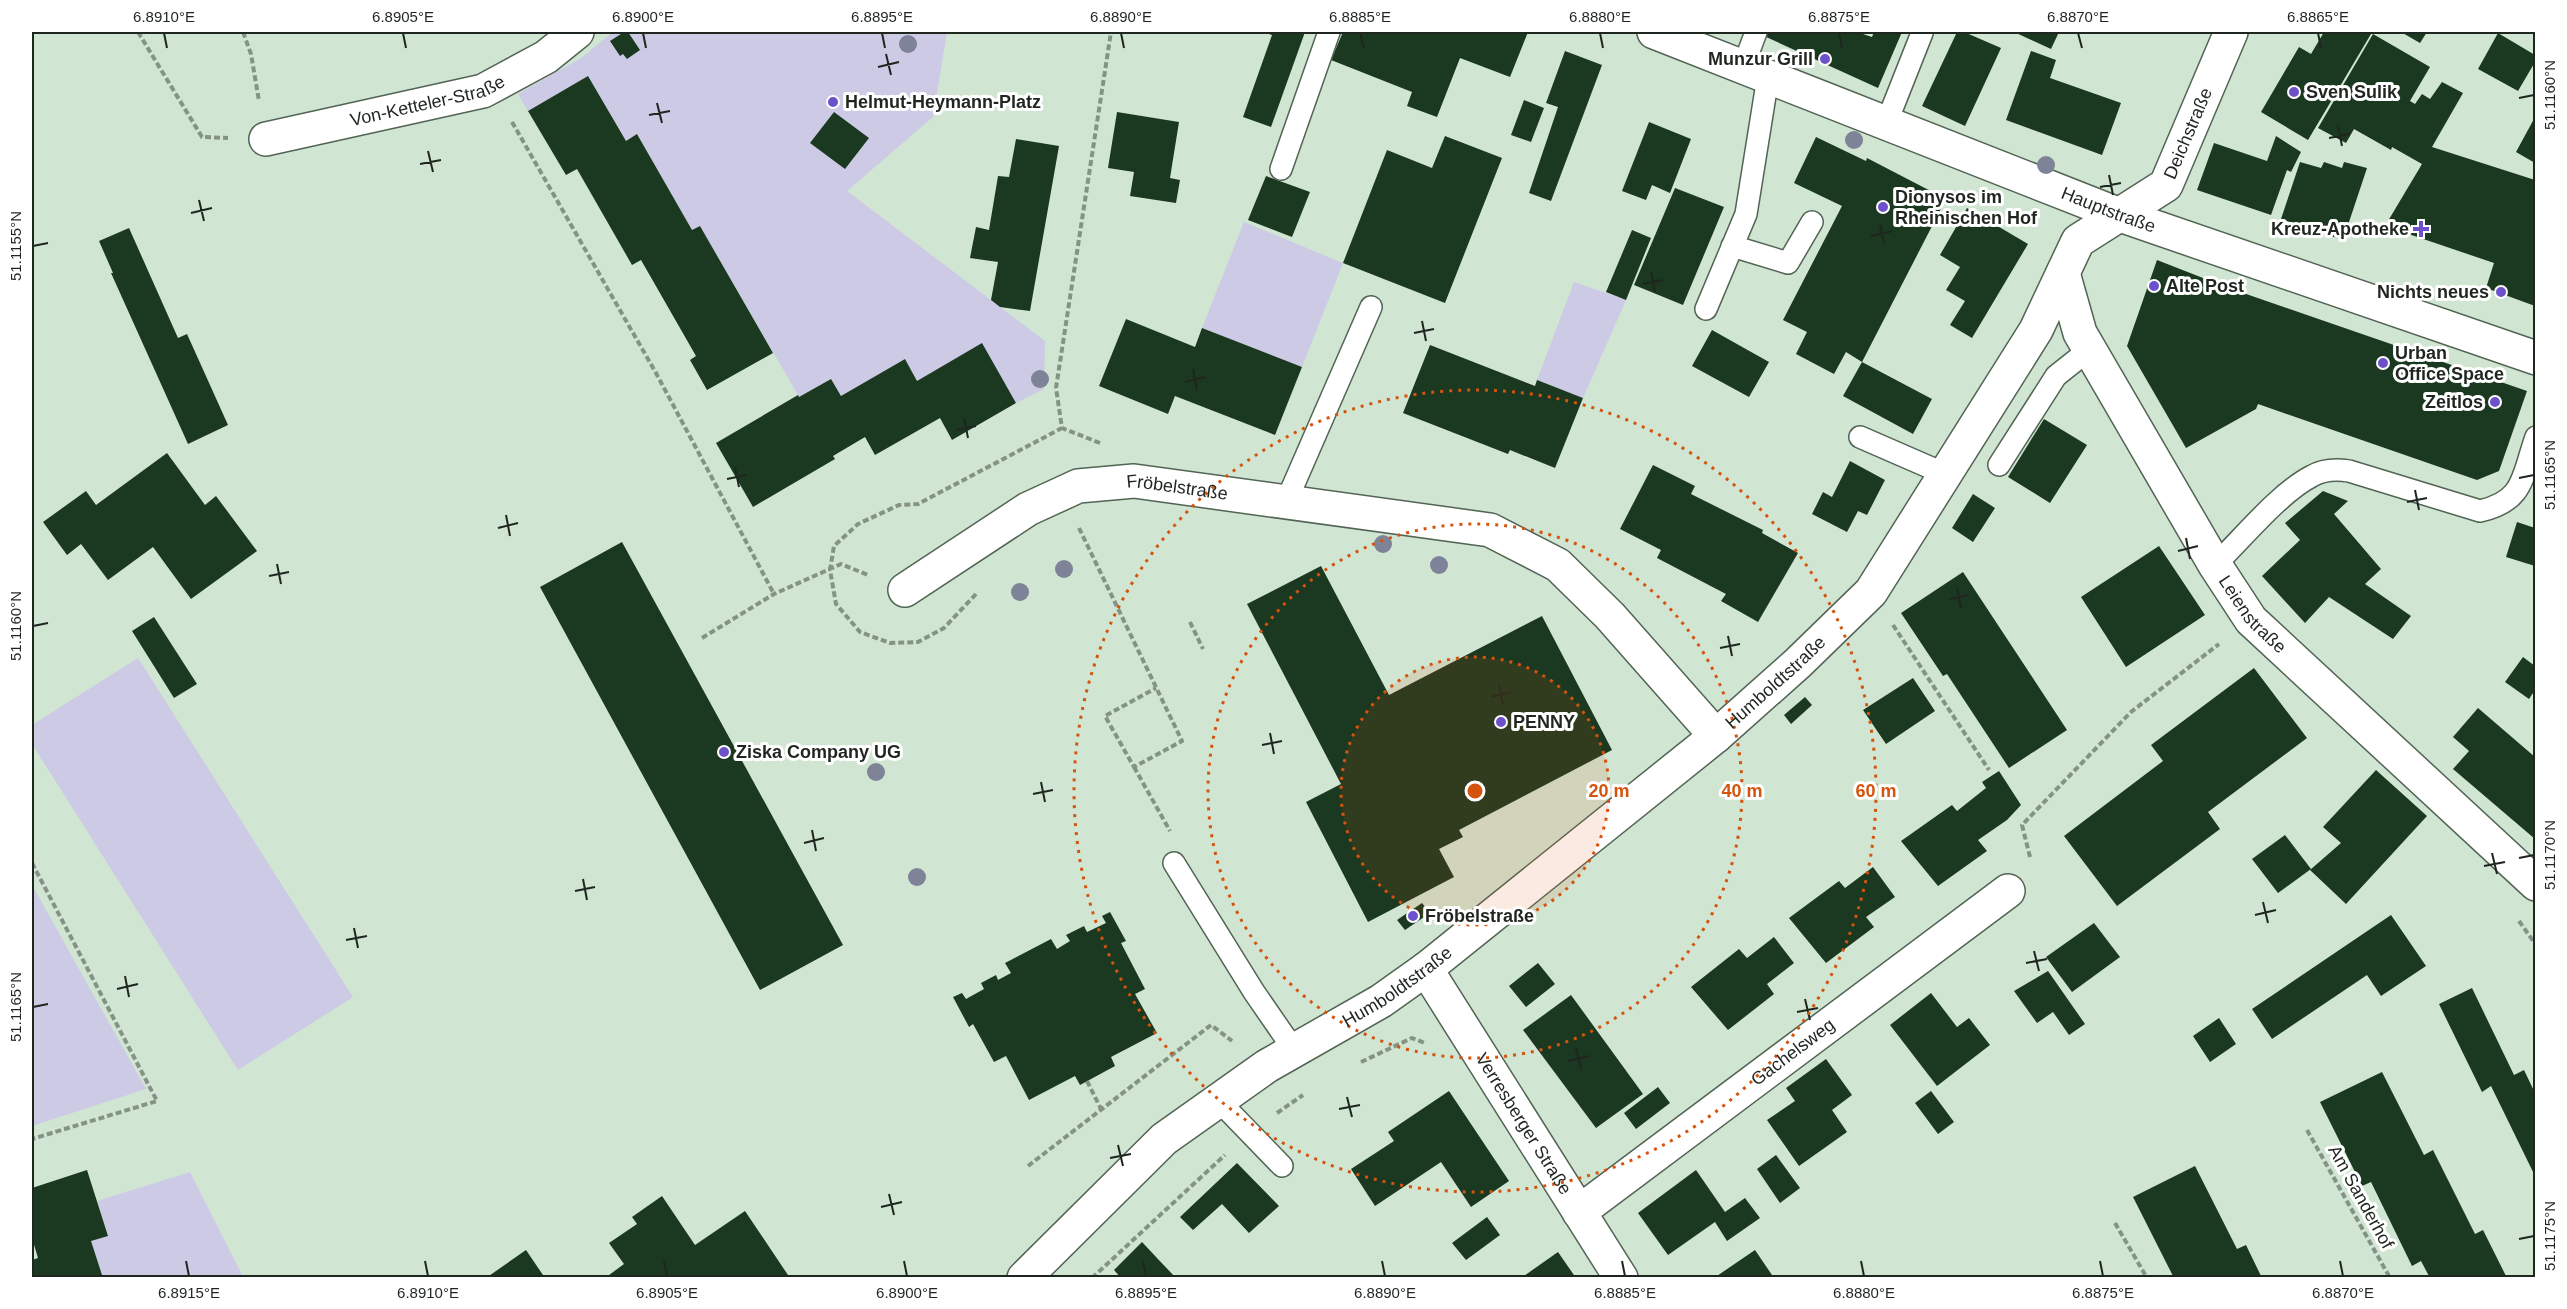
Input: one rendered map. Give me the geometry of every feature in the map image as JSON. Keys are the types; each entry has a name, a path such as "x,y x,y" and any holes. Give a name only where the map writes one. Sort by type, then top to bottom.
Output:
{"street":[{"name":"Von-Ketteler-Straße","path":"266,139 483,90 546,57 577,32"},
{"name":"Hauptstraße","path":"1654,32 2120,215 2535,358"},
{"name":"Deichstraße","path":"2120,215 2166,184 2231,32"},
{"name":"Humboldtstraße","path":"1024,1278 1164,1139 1268,1066 1286,1039 1380,1001 1426,969 1716,736 1798,663 1871,592 2036,330 2078,241 2120,215"},
{"name":"Leienstraße","path":"2062,273 2080,333 2215,565 2251,620 2535,884"},
{"name":"Fröbelstraße","path":"905,590 1038,504 1078,486 1134,481 1490,530 1558,566 1610,616 1716,736"},
{"name":"Gachelsweg","path":"1579,1212 2008,891"},
{"name":"Verresberger Straße","path":"1426,969 1621,1278"}],"lane":[{"path":"1281,169 1329,32"},
{"path":"1706,309 1746,214 1756,72 1756,32"},
{"path":"1886,124 1922,33"},
{"path":"1732,246 1788,262 1812,222"},
{"path":"1287,502 1371,307"},
{"path":"1999,465 2056,376 2090,349"},
{"path":"1860,436 1945,474"},
{"path":"2215,565 2292,488 2314,475 2333,469 2349,471 2480,511 2498,507 2516,494 2535,437"},
{"path":"1174,863 1286,1039"},
{"path":"1219,1101 1282,1166"}],"path":[{"path":"138,32 202,137 266,139 251,54 243,32"},
{"path":"784,32 796,32"},
{"path":"1111,32 1056,388 1062,428 1120,450 1134,481"},
{"path":"483,90 508,114 656,373 774,594"},
{"path":"1079,527 1182,741 1134,767"},
{"path":"702,638 774,594 841,564 905,590"},
{"path":"1871,592 1989,770"},
{"path":"2008,891 2033,868 2022,825 2131,712 2251,620"},
{"path":"1190,622 1203,649"},
{"path":"1156,688 1104,716 1177,844 1174,863"},
{"path":"32,863 157,1101 32,1139"},
{"path":"1028,1166 1211,1025 1241,1048 1286,1039"},
{"path":"1087,1081 1101,1109"},
{"name":"Am Sanderhof","path":"2307,1130 2391,1278"},
{"path":"2115,1223 2146,1278"},
{"path":"1092,1278 1146,1229"}],"shaded area":[{"path":"613,32 947,32 933,117 847,191 1045,341 1044,389 1016,403 982,344 917,381 905,359 841,396 831,379 799,397 700,226 692,230 638,135 626,141 588,76 528,111 518,94 581,58"},
{"path":"1244,222 1343,263 1302,367 1202,328"},
{"path":"1574,282 1626,300 1583,398 1537,380"},
{"path":"138,658 353,997 238,1070 32,744 32,725"},
{"path":"32,885 146,1089 32,1126"},
{"path":"190,1172 243,1277 103,1277 91,1241 108,1235 97,1201"}],"building":[{"path":"628,32 640,50 627,59 623,54 620,56 610,41"},
{"path":"1263,32 1305,32 1271,127 1243,117 1272,35"},
{"path":"1343,32 1528,32 1510,77 1460,58 1437,117 1407,106 1412,92 1331,60"},
{"path":"1766,32 1857,32 1872,37 1874,32 1902,32 1878,88 1764,36"},
{"path":"1957,32 1964,32 2001,48 1965,126 1922,106"},
{"path":"2014,32 2059,32 2051,49"},
{"path":"2324,32 2367,32 2371,34 2308,140 2261,112 2299,47 2311,54"},
{"path":"2401,32 2427,32 2420,43"},
{"path":"2498,33 2535,55 2535,62 2518,91 2478,69"},
{"path":"2373,34 2430,67 2410,101 2415,104 2422,94 2430,99 2442,82 2463,93 2432,147 2535,180 2535,306 2486,288 2494,263 2385,226 2422,164 2354,129 2346,143 2318,128"},
{"path":"1565,51 1602,65 1551,201 1529,193 1558,107 1546,103"},
{"path":"2031,51 2056,60 2050,78 2121,103 2102,155 2006,120"},
{"path":"588,76 626,141 637,134 692,230 700,226 773,353 707,390 690,360 696,356 641,260 632,265 577,169 566,175 528,111"},
{"path":"1524,100 1544,108 1531,142 1511,135"},
{"path":"834,112 869,138 845,169 810,143"},
{"path":"1117,112 1179,122 1170,178 1180,180 1176,203 1130,196 1134,172 1108,168"},
{"path":"2535,117 2535,163 2516,152"},
{"path":"1649,122 1691,139 1670,193 1652,185 1646,200 1622,191"},
{"path":"1445,136 1502,158 1445,303 1343,263 1387,150 1432,168"},
{"path":"2276,136 2301,152 2291,172 2287,170 2271,215 2197,190 2214,143 2267,161"},
{"path":"1816,137 1866,161 1867,158 1946,199 1862,362 1846,352 1834,374 1796,354 1807,332 1783,320 1842,206 1794,183"},
{"path":"1016,139 1059,146 1030,311 1000,307 991,300 998,262 970,258 976,227 989,230 998,176 1009,177"},
{"path":"2300,162 2321,168 2324,162 2342,168 2344,162 2367,168 2343,240 2281,219"},
{"path":"1266,176 1310,192 1292,237 1248,220"},
{"path":"1675,188 1724,207 1683,305 1634,285"},
{"path":"1967,208 2028,244 1972,338 1950,325 1965,301 1946,290 1960,267 1940,255"},
{"path":"129,228 178,338 187,334 228,425 188,444 111,273 113,273 99,241"},
{"path":"1632,230 1651,238 1626,300 1606,292"},
{"path":"2157,260 2226,287 2527,391 2499,471 2477,480 2258,404 2256,409 2186,448 2127,346"},
{"path":"1126,319 1195,347 1202,328 1302,367 1275,435 1175,396 1168,414 1099,386"},
{"path":"1712,330 1769,362 1749,397 1692,366"},
{"path":"982,343 1016,403 952,440 940,418 875,455 865,437 833,456 835,459 753,507 716,443 798,395 799,397 831,379 841,396 905,359 917,381"},
{"path":"1430,345 1535,386 1537,380 1583,398 1555,468 1510,450 1508,454 1403,413"},
{"path":"1862,362 1932,399 1913,434 1843,396"},
{"path":"2044,419 2087,445 2050,503 2008,477"},
{"path":"167,453 205,505 216,496 257,551 191,599 153,547 108,580 81,544 67,555 43,522 86,491 96,505"},
{"path":"1850,461 1885,480 1867,515 1858,511 1847,532 1812,514 1823,492 1832,497"},
{"path":"1653,465 1695,486 1691,494 1763,530 1762,533 1798,553 1758,622 1721,601 1726,594 1657,558 1661,550 1620,529"},
{"path":"2323,491 2348,501 2334,514 2381,569 2365,584 2411,616 2393,639 2329,597 2305,623 2262,576 2300,540 2285,523"},
{"path":"1973,494 1995,508 1973,542 1952,528"},
{"path":"2517,522 2535,528 2535,566 2506,557"},
{"path":"622,542 843,945 760,990 540,587"},
{"path":"2159,546 2205,615 2126,667 2081,597"},
{"path":"1321,566 1389,695 1542,616 1612,750 1459,830 1463,837 1439,849 1454,877 1368,922 1306,802 1341,784 1247,604"},
{"path":"1963,572 2067,730 2009,768 1947,674 1943,676 1901,613"},
{"path":"154,617 197,684 174,698 132,631"},
{"path":"2523,657 2535,666 2535,690 2529,699 2505,682"},
{"path":"2254,668 2307,738 2208,812 2220,829 2117,906 2064,836 2163,761 2151,745"},
{"path":"1913,678 1935,711 1886,744 1863,710"},
{"path":"1805,697 1812,705 1791,724 1784,715"},
{"path":"2478,708 2535,757 2535,839 2453,769 2469,751 2453,737"},
{"path":"2376,770 2427,816 2346,904 2310,870 2341,843 2323,827"},
{"path":"1999,771 2021,805 2007,820 1978,840 1987,851 1938,886 1901,841 1952,805 1957,811 1986,788 1982,782"},
{"path":"2285,835 2311,869 2278,893 2252,859"},
{"path":"1873,867 1895,897 1866,917 1874,927 1826,963 1789,918 1839,881 1845,888"},
{"name":"Fröbelstraße","path":"1422,903 1430,913 1405,930 1397,920"},
{"path":"1110,912 1126,941 1121,943 1145,989 1135,994 1157,1033 1111,1057 1115,1066 1080,1085 1075,1076 1029,1100 1006,1056 994,1062 973,1024 969,1027 953,997 962,993 966,999 984,989 981,983 996,975 998,980 1011,973 1005,963 1051,939 1057,949 1070,941 1066,935 1084,926 1087,932 1106,923 1102,916"},
{"path":"2391,915 2426,966 2381,996 2367,975 2272,1039 2252,1009"},
{"path":"2094,923 2120,957 2072,992 2046,957"},
{"path":"1774,937 1794,963 1767,984 1774,994 1728,1030 1691,987 1739,949 1747,958"},
{"path":"1538,963 1555,984 1526,1007 1509,986"},
{"path":"2048,971 2085,1024 2069,1035 2053,1012 2037,1023 2014,991"},
{"path":"2472,988 2514,1075 2524,1070 2535,1093 2535,1176 2491,1086 2482,1092 2439,1004"},
{"path":"1931,993 1957,1027 1969,1018 1990,1045 1937,1086 1890,1025"},
{"path":"1571,995 1643,1094 1596,1128 1523,1030"},
{"path":"2219,1018 2236,1044 2210,1062 2193,1036"},
{"path":"1826,1059 1852,1095 1832,1110 1847,1132 1799,1166 1767,1120 1795,1101 1786,1088"},
{"path":"2382,1072 2424,1155 2433,1150 2475,1234 2483,1230 2507,1278 2430,1278 2421,1261 2412,1266 2371,1182 2362,1186 2320,1102"},
{"path":"1658,1087 1670,1103 1636,1129 1624,1113"},
{"path":"1449,1091 1509,1181 1471,1207 1441,1162 1375,1206 1351,1169 1394,1141 1388,1132"},
{"path":"1931,1091 1954,1122 1938,1134 1915,1103"},
{"path":"1776,1155 1800,1188 1780,1203 1757,1169"},
{"path":"1237,1163 1279,1206 1249,1233 1222,1204 1193,1230 1180,1217"},
{"path":"2195,1166 2237,1249 2246,1245 2262,1278 2174,1278 2133,1197"},
{"path":"87,1170 108,1236 91,1241 103,1278 32,1278 32,1260 38,1258 32,1238 32,1188"},
{"path":"1696,1170 1725,1212 1745,1198 1760,1218 1727,1241 1715,1222 1668,1255 1638,1213"},
{"path":"662,1196 695,1245 745,1211 790,1278 605,1278 624,1264 609,1243 637,1224 632,1217"},
{"path":"1487,1217 1500,1235 1466,1260 1452,1243"},
{"path":"1142,1242 1176,1278 1121,1278 1114,1270"},
{"path":"526,1250 545,1278 486,1278"},
{"path":"1755,1250 1774,1278 1714,1278"},
{"path":"1558,1252 1576,1278 1521,1278"}],"place":[{"name":"Munzur Grill","path":"1825,59"},
{"name":"Sven Sulik","path":"2294,92"},
{"name":"Helmut-Heymann-Platz","path":"833,102"},
{"name":"Dionysos im Rheinischen Hof","path":"1883,207"},
{"name":"Kreuz-Apotheke","path":"2421,229"},
{"name":"Alte Post","path":"2154,286"},
{"name":"Nichts neues","path":"2501,292"},
{"name":"Urban Office Space","path":"2383,363"},
{"name":"Zeitlos","path":"2495,402"},
{"name":"PENNY","path":"1501,722"},
{"name":"Ziska Company UG","path":"724,752"},
{"name":"Fröbelstraße","path":"1413,916"}]}
